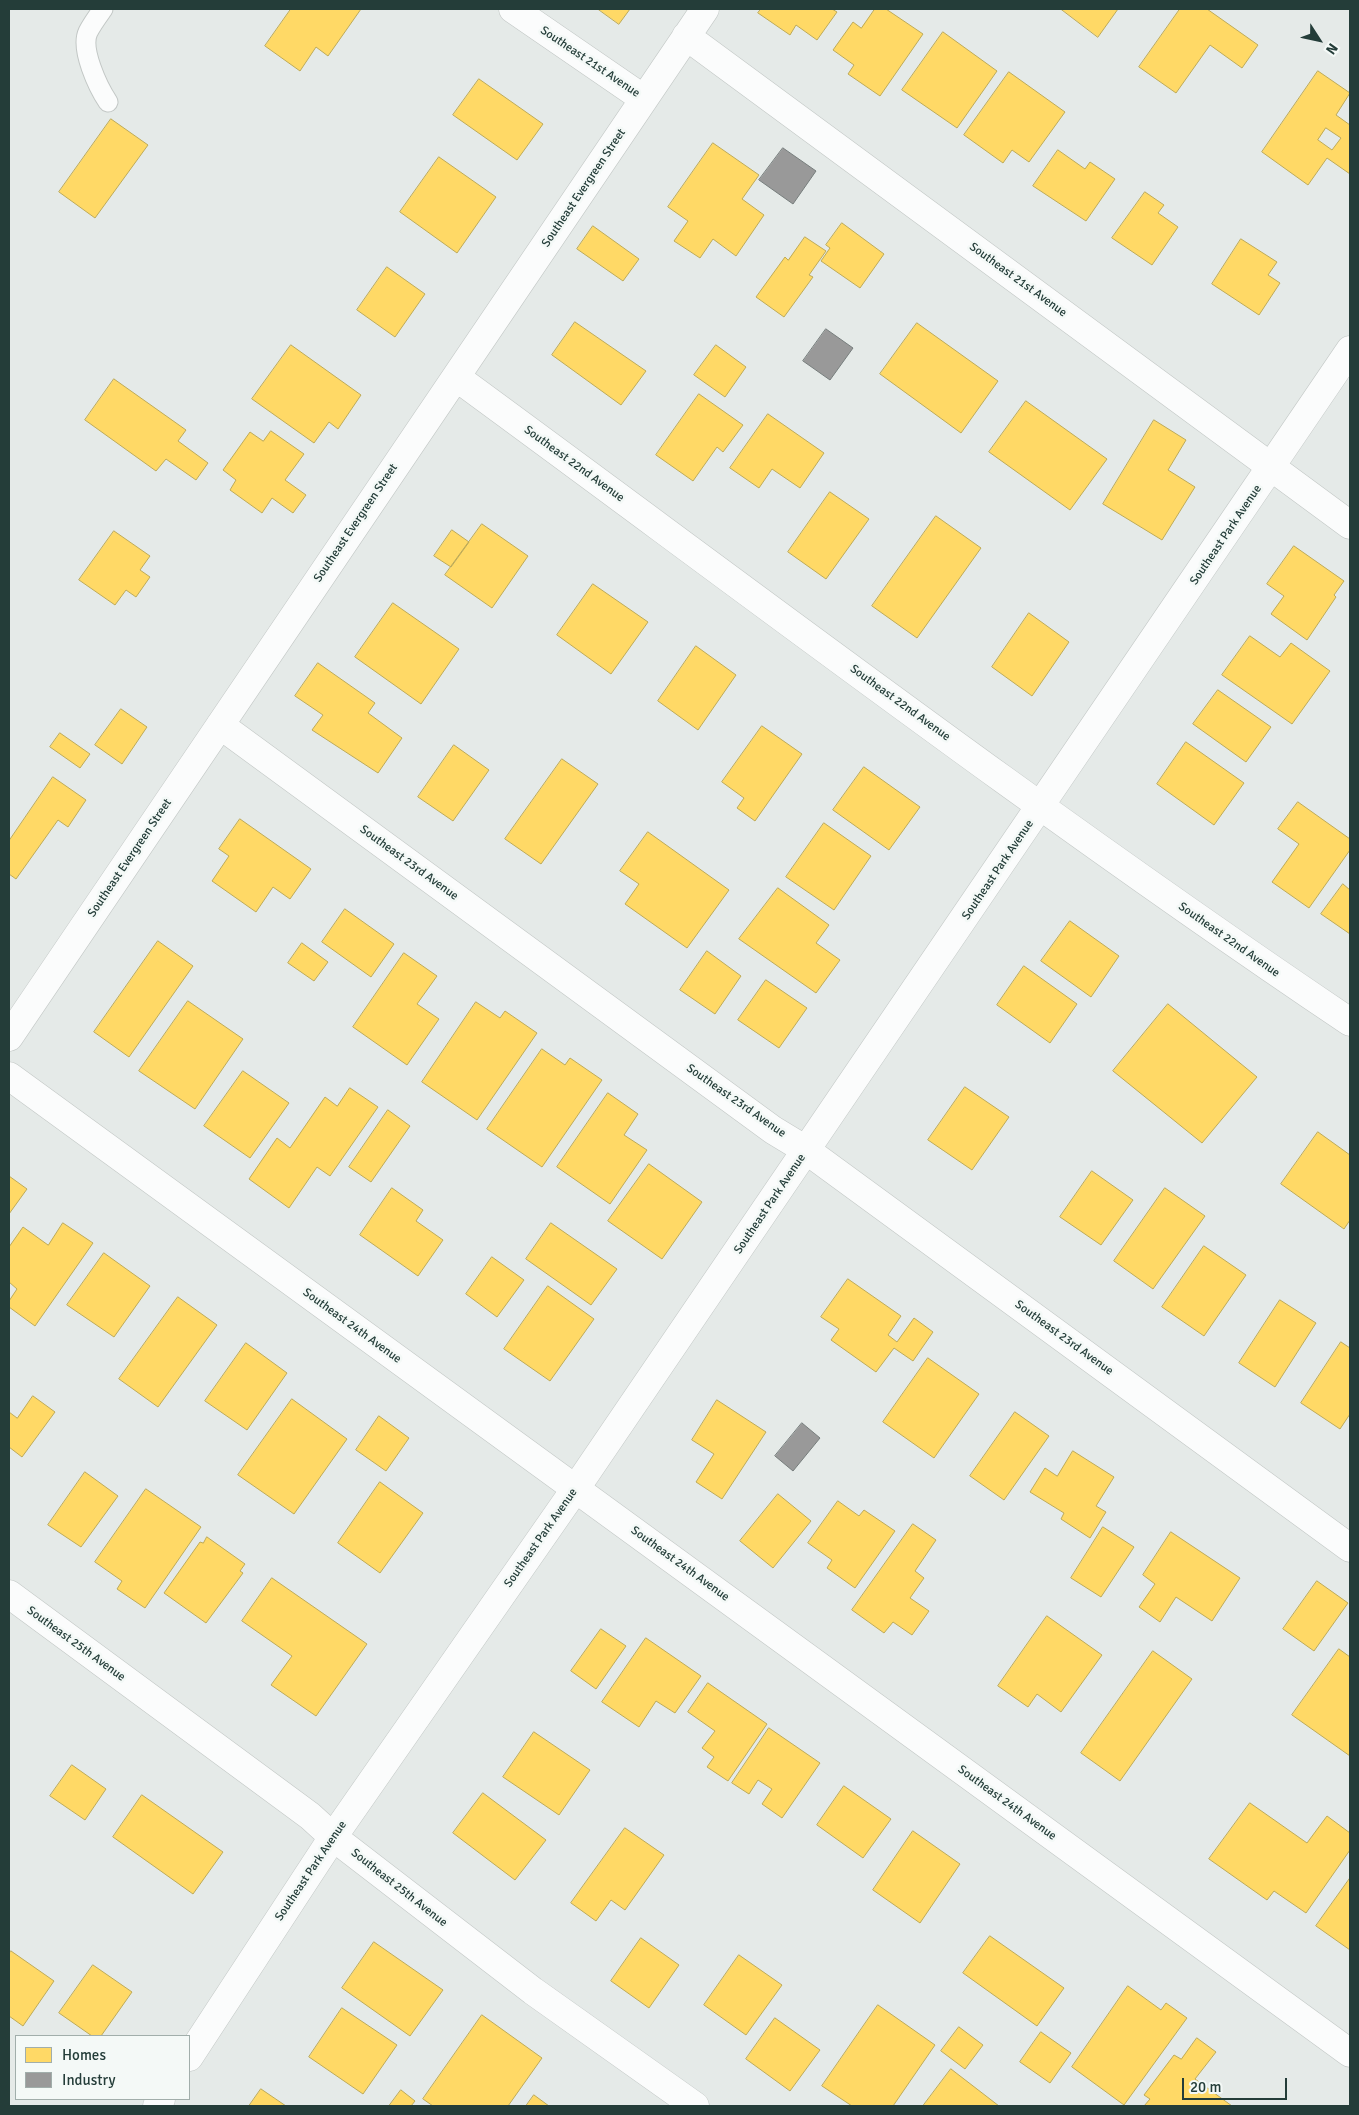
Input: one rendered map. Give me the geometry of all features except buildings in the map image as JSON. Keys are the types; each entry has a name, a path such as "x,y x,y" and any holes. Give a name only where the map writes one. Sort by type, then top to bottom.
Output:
{"street":[{"name":"Southeast 21st Avenue","path":"512,9 644,99"},
{"name":"Southeast Evergreen Street","path":"9,1037 705,9"},
{"name":"Southeast 21st Avenue","path":"686,36 1350,524"},
{"name":"Southeast Park Avenue","path":"190,2055 333,1837 576,1488 1041,807 1350,350"},
{"name":"Southeast 22nd Avenue","path":"456,377 1041,807 1219,934 1350,1022"},
{"name":"Southeast 23rd Avenue","path":"220,725 773,1130 806,1150 1350,1548"},
{"name":"Southeast 24th Avenue","path":"9,1076 1350,2053"},
{"name":"Southeast 25th Avenue","path":"9,1594 310,1816 333,1837 533,1991 695,2106"}],"lane":[{"path":"103,9 87,33 87,50 99,88 108,102"}]}
